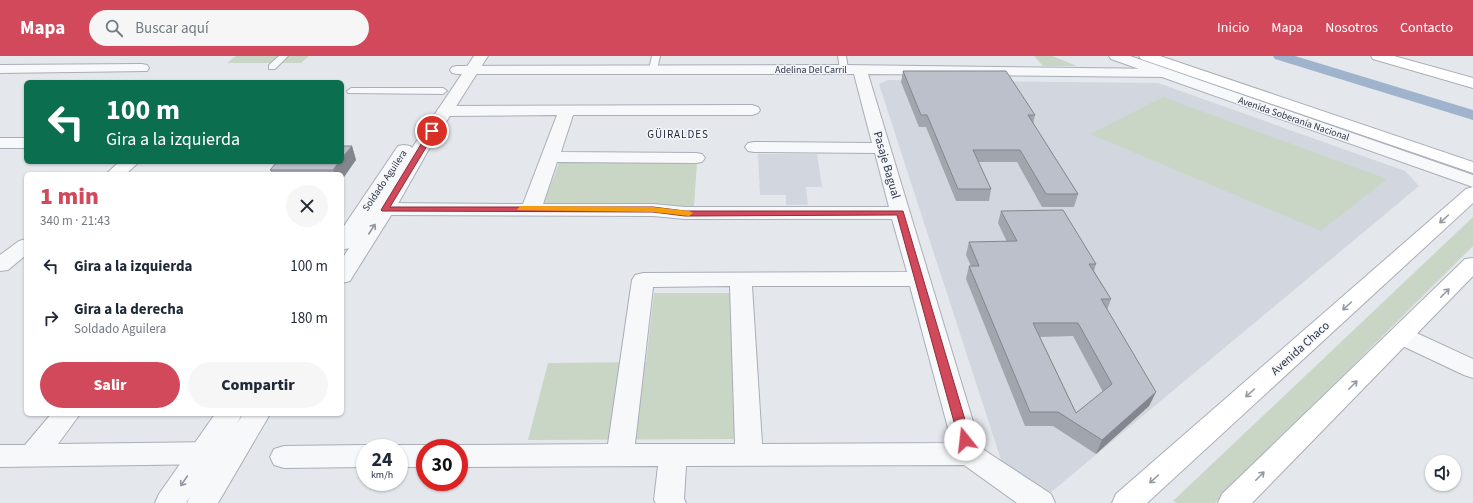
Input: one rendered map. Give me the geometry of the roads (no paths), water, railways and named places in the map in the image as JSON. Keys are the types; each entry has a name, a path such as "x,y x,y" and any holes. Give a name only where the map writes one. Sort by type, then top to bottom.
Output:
{"main road":[{"name":"Avenida Soberanía Nacional","path":"1146,56 1473,168"},
{"path":"1378,56 1473,83"},
{"name":"Avenida Chaco","path":"1127,503 1473,193"},
{"path":"1233,503 1473,264"}],"street":[{"name":"Avenida Soberanía Nacional","path":"1116,56 1473,181"},
{"name":"Adelina Del Carril","path":"469,63 849,65 1165,73"},
{"name":"Soldado Aguilera","path":"344,261 385,210 443,91 469,63"},
{"name":"Soldado Aguilera","path":"344,261 418,141 445,111 469,63"},
{"name":"Pasaje Bagual","path":"849,65 882,148 969,454"},
{"path":"0,69 142,68"},
{"path":"531,209 567,110"},
{"path":"445,111 752,110"},
{"path":"0,143 24,143"},
{"path":"754,147 882,148"},
{"path":"550,157 696,158"},
{"path":"118,172 128,164"},
{"path":"385,210 531,209 653,210 685,213 900,213"},
{"path":"0,266 24,247"},
{"path":"0,266 24,266"},
{"path":"620,456 643,280 919,279"},
{"path":"741,280 749,455"},
{"path":"1402,336 1473,369"},
{"path":"32,456 65,416"},
{"path":"170,503 228,416"},
{"path":"202,503 256,416"},
{"path":"0,456 203,452 233,453"},
{"path":"468,456 969,454 1040,503"},
{"path":"668,502 673,455"},
{"path":"284,456 356,456"}],"lane":[{"path":"272,68 284,56"},
{"path":"350,91 443,91"}],"waterway":[{"path":"1280,56 1473,115"}],"district":[{"name":"GÜIRALDES","path":"678,134"}]}
